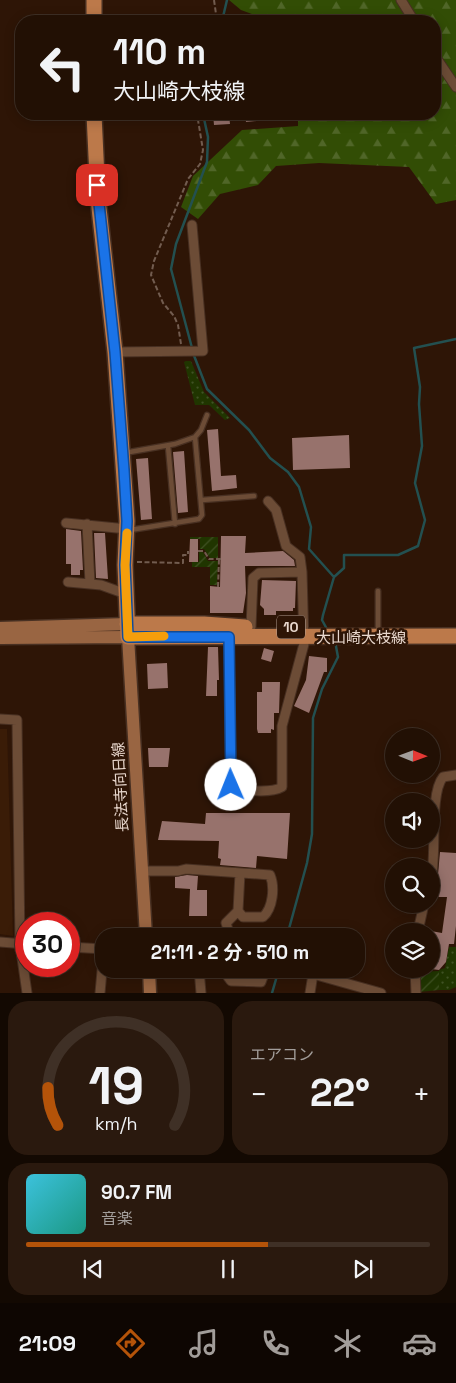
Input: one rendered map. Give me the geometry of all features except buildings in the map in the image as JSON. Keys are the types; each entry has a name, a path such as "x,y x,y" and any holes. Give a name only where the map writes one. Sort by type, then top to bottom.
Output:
{"main road":[{"path":"94,0 98,15"},
{"path":"94,120 98,199 115,352 127,529 127,630"},
{"name":"大山崎大枝線","path":"127,630 204,624 229,632 456,636"},
{"name":"大山崎大枝線","path":"229,632 252,628 303,632 378,627 456,626"},
{"path":"0,628 127,630"},
{"path":"0,638 127,630"},
{"name":"長法寺向日線","path":"127,630 145,928"},
{"path":"149,978 150,993"}],"street":[{"path":"400,0 410,15"},
{"path":"441,65 456,87"},
{"path":"115,352 203,351 192,225"},
{"path":"229,632 231,785 237,790 276,790 282,786 282,726 304,644 300,557 286,546 276,510 268,501"},
{"path":"66,523 127,529"},
{"path":"88,524 90,583"},
{"path":"252,628 253,578 259,573 302,572"},
{"path":"68,582 90,583 126,594"},
{"path":"0,719 17,720 22,912"},
{"path":"433,858 437,797 441,780 444,777 456,774"},
{"path":"141,871 178,871 186,869 270,875 274,884 268,912 263,917 243,917 238,911"},
{"path":"228,928 226,923 238,911 240,873"},
{"path":"0,942 15,943"},
{"path":"80,948 95,948"},
{"path":"26,977 27,993"},
{"path":"100,993 101,978"},
{"path":"200,978 201,993"},
{"path":"228,978 231,981 254,982 261,982 263,978"},
{"path":"310,993 312,978"},
{"path":"324,978 358,990 382,993"},
{"path":"415,978 416,993"}],"lane":[{"path":"122,453 168,446 195,437 202,430 207,416"},
{"path":"127,529 134,531 199,520 203,509 195,437"},
{"path":"168,446 175,524"},
{"path":"202,500 254,496"},
{"path":"378,591 378,627"}],"path":[{"path":"214,0 216,15"},
{"path":"182,351 178,325 174,316 163,303 151,275 154,261 188,180 200,164 203,150 199,120"},
{"path":"134,562 183,563 183,555 188,555 188,550"},
{"path":"198,551 204,551 209,559 220,559 218,586"}],"shaded area":[{"path":"0,729 7,729 13,936 0,934"}],"green space":[{"path":"229,0 456,0 456,200 436,204 409,167 319,163 276,166 258,185 220,194 198,219 181,207 193,176 242,130 298,126 298,120 441,120 441,15 255,15 241,10"},
{"path":"191,361 204,392 230,418 225,420 209,405 195,405 184,362"},
{"path":"190,537 218,537 218,558 210,558 204,549 200,549 200,539 190,539"},
{"path":"199,552 203,552 208,561 218,561 217,585 210,585 210,567 192,567 192,562 199,562"},
{"path":"449,947 456,947 456,987 449,990 439,990 440,970 445,968"},
{"path":"418,978 439,978 439,990 419,992"}],"waterway":[{"path":"223,15 227,0"},
{"path":"192,348 171,269 176,244 207,162 208,137 204,120"},
{"path":"328,631 322,620 323,615 334,577 344,568 344,555 398,555 418,546 425,520 415,483 422,446 419,404 420,387 414,348 456,339"},
{"path":"193,353 207,389 249,430 270,458 288,472 299,487 311,527 309,549 333,576"},
{"path":"289,928 307,863 312,834 313,718 322,689 338,657 335,641"},
{"path":"272,993 276,978"}],"slow traffic":[{"path":"127,533 125,565 128,637 164,636"}],"route":[{"path":"97,185 115,352 124,470 127,521 125,565 128,637 229,637 231,785"}]}
